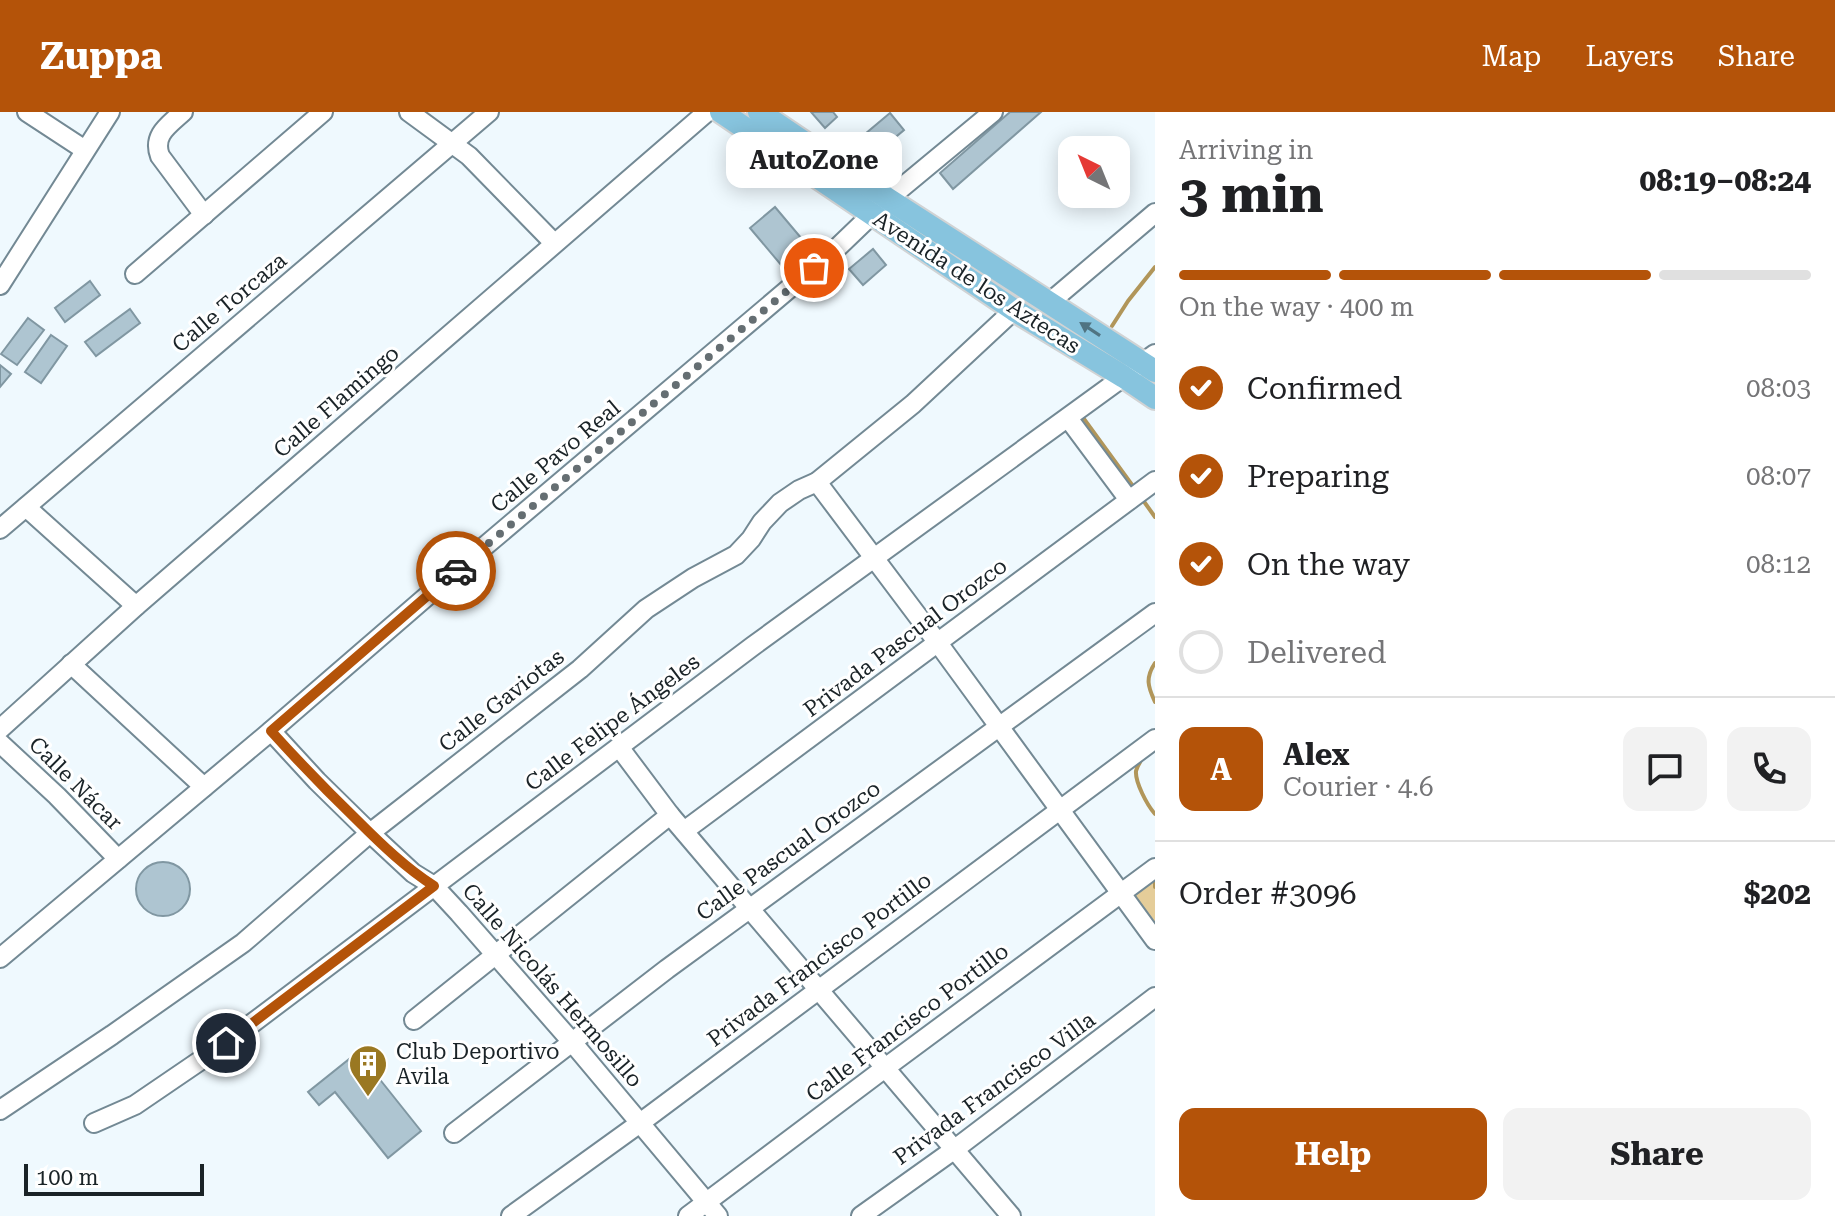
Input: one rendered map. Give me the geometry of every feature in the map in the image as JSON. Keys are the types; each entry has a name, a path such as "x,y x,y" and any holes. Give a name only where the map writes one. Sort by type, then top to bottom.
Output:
{"main road":[{"name":"Avenida de los Aztecas","path":"721,112 1049,303 1144,366 1155,398"},
{"name":"Avenida de los Aztecas","path":"759,112 1014,310 1144,366"}],"street":[{"path":"27,112 85,150"},
{"path":"0,285 110,112"},
{"path":"183,112 162,132 157,147 160,156 204,215"},
{"path":"135,274 323,112"},
{"path":"409,112 486,172 554,243"},
{"name":"Calle Torcaza","path":"0,529 489,112"},
{"name":"Calle Flamingo","path":"0,729 136,606 707,112"},
{"name":"Calle Pavo Real","path":"0,958 271,731 993,112"},
{"path":"1049,303 1155,213"},
{"name":"Calle Gaviotas","path":"0,1110 214,965 303,893 370,833 580,669 646,609 693,578 736,555 780,503 817,482 913,404 1014,310"},
{"name":"Calle Felipe Ángeles","path":"94,1123 135,1105 226,1043 875,558 1144,366"},
{"path":"1068,418 1129,500"},
{"name":"Privada Pascual Orozco","path":"684,831 1155,481"},
{"path":"817,482 1155,940"},
{"path":"26,507 136,606"},
{"name":"Calle Pascual Orozco","path":"454,1133 749,908 1155,613"},
{"path":"71,664 204,787"},
{"name":"Calle Nicolás Hermosillo","path":"271,731 370,833 413,873 434,886 572,1042 712,1210"},
{"name":"Privada Francisco Portillo","path":"511,1216 1155,739"},
{"name":"Calle Nácar","path":"0,743 118,859"},
{"path":"619,747 670,815 1011,1216"},
{"path":"414,1020 670,815"},
{"name":"Calle Francisco Portillo","path":"688,1216 712,1210 885,1068 1155,868"},
{"name":"Privada Francisco Villa","path":"861,1216 955,1149 1155,997"}],"shaded area":[{"path":"1155,874 1155,922 1132,892"}],"building":[{"path":"811,112 833,112 837,117 825,128"},
{"path":"1010,112 1041,112 953,189 940,173"},
{"path":"890,113 904,130 866,162 852,145"},
{"path":"775,207 807,245 782,266 750,228"},
{"path":"873,249 886,265 863,285 849,269"},
{"path":"90,281 100,295 65,322 55,308"},
{"path":"130,309 140,323 96,356 85,342"},
{"path":"28,318 44,330 17,365 1,354"},
{"path":"51,335 67,346 41,383 25,372"},
{"path":"0,365 11,374 0,387"},
{"path":"163,862 182,870 190,889 182,908 163,916 144,908 136,889 144,870"},
{"name":"Club Deportivo Avila","path":"358,1052 421,1131 388,1158 335,1092 319,1105 308,1092"}],"waterway":[{"path":"1112,326 1155,267"},
{"path":"1084,419 1135,489"},
{"path":"1140,496 1155,517"},
{"path":"1155,663 1149,682 1155,702"},
{"path":"1142,759 1136,771 1137,781 1155,814"},
{"path":"1155,880 1155,887"}],"way so far":[{"path":"456,571 814,268"}],"place":[{"name":"AutoZone","path":"814,268"},
{"name":"Club Deportivo Avila","path":"368,1098"}],"route":[{"path":"226,1043 434,886 413,873 370,833 271,731 456,571"}]}
